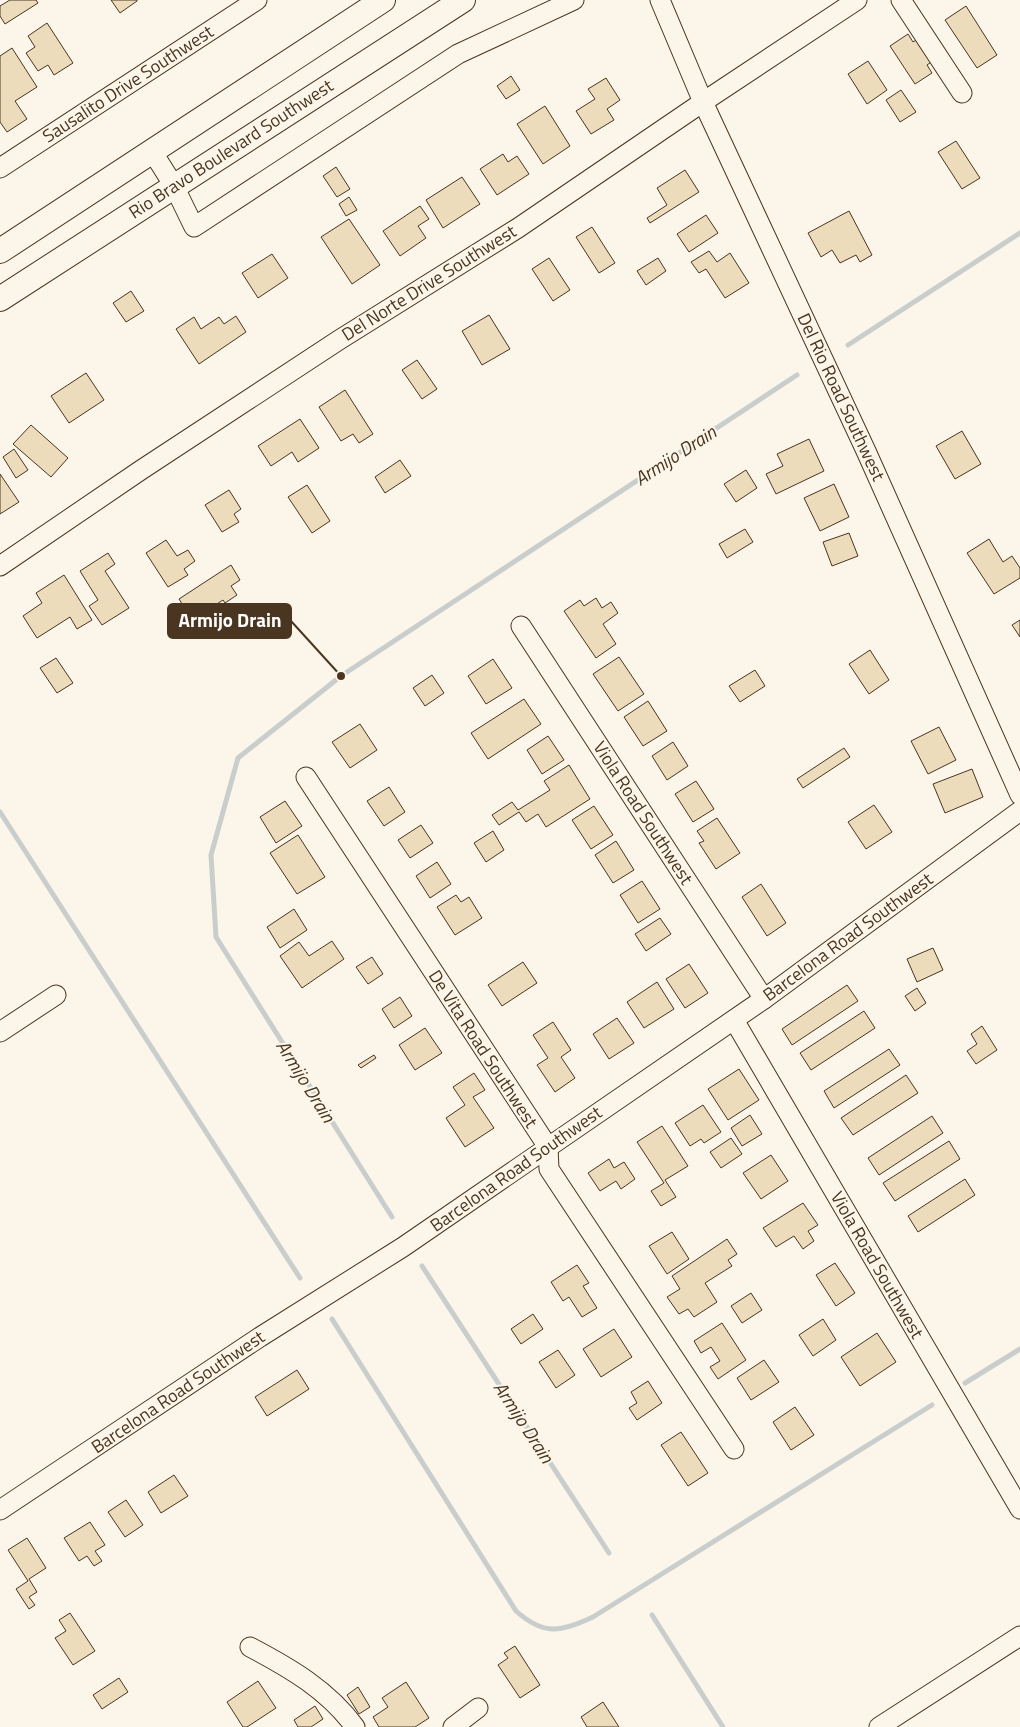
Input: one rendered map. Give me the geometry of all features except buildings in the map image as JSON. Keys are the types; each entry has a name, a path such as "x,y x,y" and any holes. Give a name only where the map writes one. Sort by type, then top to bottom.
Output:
{"main road":[{"path":"0,251 383,0"},
{"name":"Rio Bravo Boulevard Southwest","path":"0,299 463,0"}],"street":[{"name":"Sausalito Drive Southwest","path":"0,168 257,0"},
{"path":"152,151 174,186 194,227 458,54 574,0"},
{"name":"Del Rio Road Southwest","path":"660,0 703,102 870,460 1020,795"},
{"name":"Del Norte Drive Southwest","path":"0,566 141,470 322,351 518,228 857,0"},
{"path":"901,0 962,93"},
{"name":"Viola Road Southwest","path":"521,626 764,999"},
{"name":"De Vita Road Southwest","path":"306,777 548,1147 549,1168 734,1449"},
{"name":"Barcelona Road Southwest","path":"0,1510 260,1337 403,1247 764,999 1020,811"},
{"path":"0,1032 56,995"},
{"name":"Viola Road Southwest","path":"734,1020 1020,1509"},
{"path":"879,1727 1020,1636"},
{"path":"250,1647 324,1692 344,1712 355,1727"},
{"path":"452,1727 478,1708"}],"waterway":[{"name":"Armijo Drain","path":"848,345 1020,233"},
{"name":"Armijo Drain","path":"392,1217 216,937 211,855 238,758 341,676 797,375"},
{"path":"0,812 300,1278"},
{"name":"Armijo Drain","path":"422,1266 609,1553"},
{"path":"332,1319 516,1611 535,1625 544,1628 553,1629 571,1626 593,1617 932,1405"},
{"path":"965,1383 1020,1349"},
{"name":"Armijo Drain","path":"652,1615 723,1727"}],"place":[{"name":"Armijo Drain","path":"341,676"}]}
